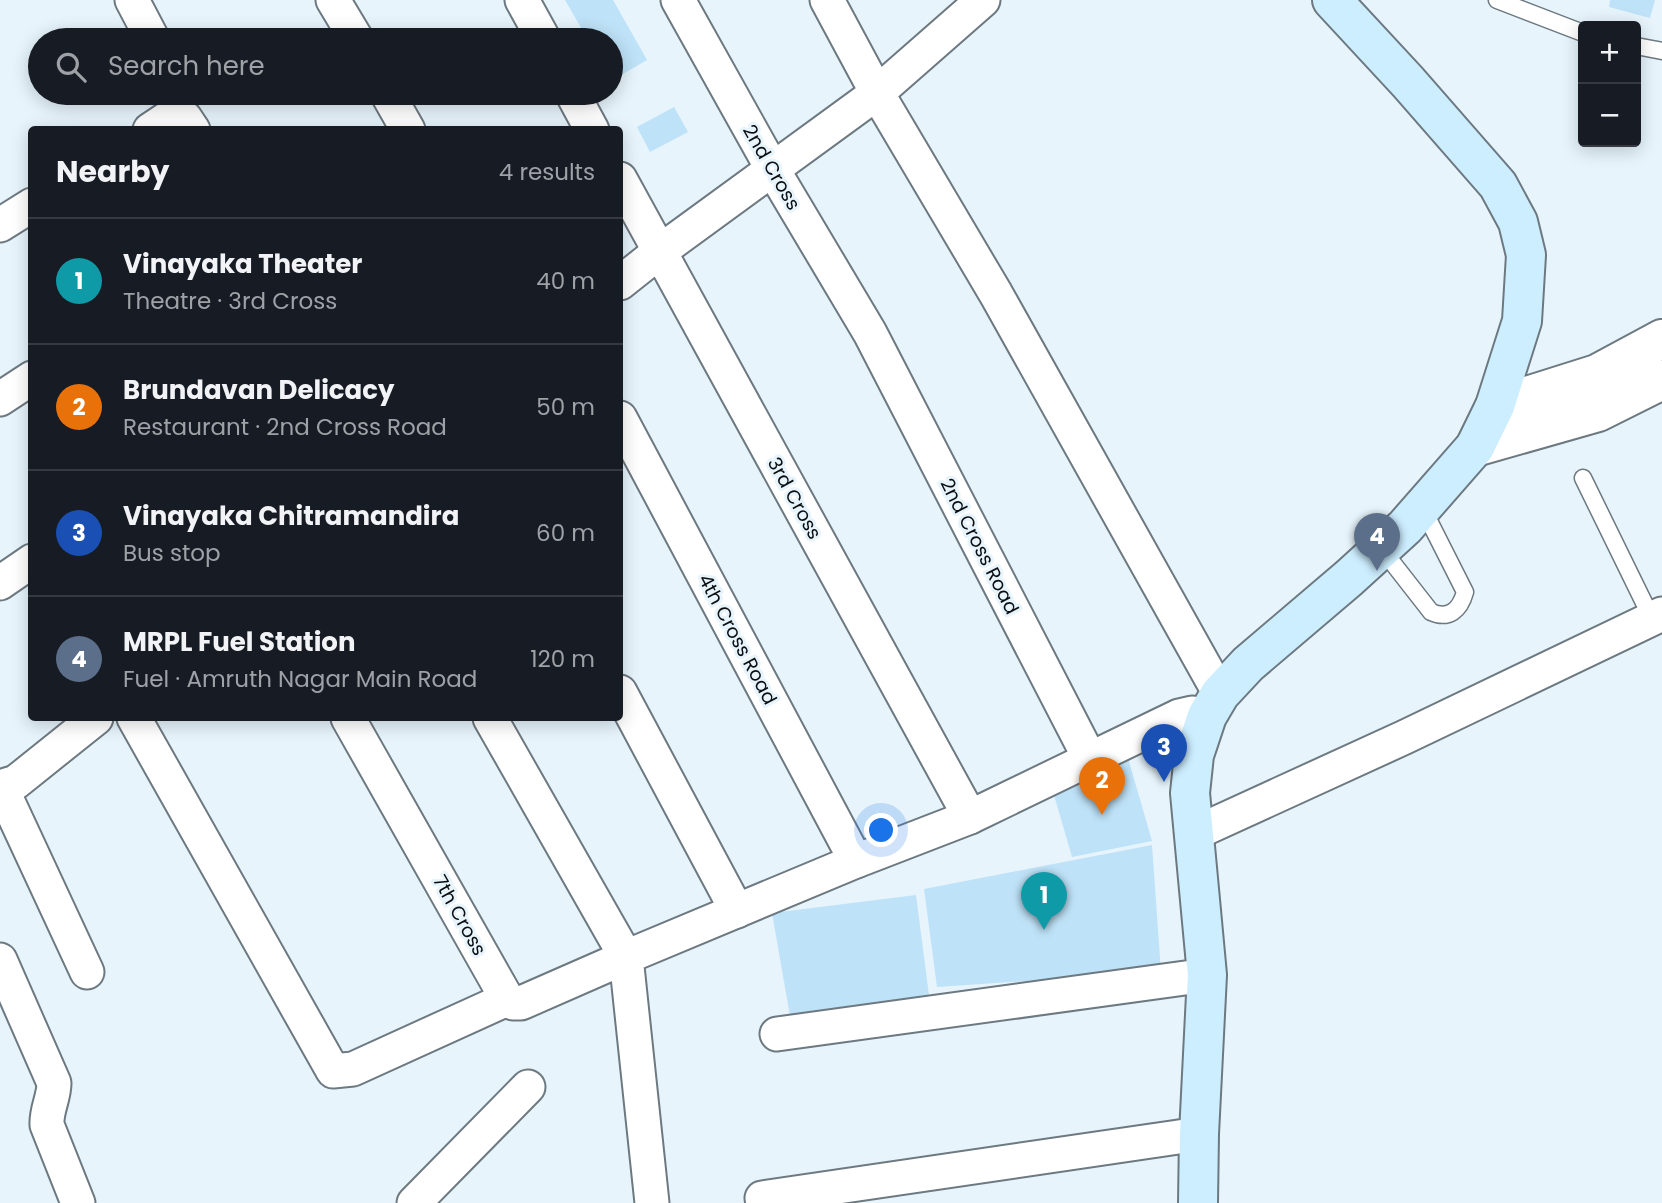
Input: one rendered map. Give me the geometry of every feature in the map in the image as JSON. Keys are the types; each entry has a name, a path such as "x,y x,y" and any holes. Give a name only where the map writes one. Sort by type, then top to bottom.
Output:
{"main road":[{"path":"1198,1203 1207,975 1190,793 1194,755 1214,705 1258,656 1381,548 1475,447 1495,406 1522,321 1526,255 1518,222 1498,185 1332,0"}],"street":[{"path":"132,0 147,28"},
{"path":"333,0 350,28"},
{"path":"522,0 537,28"},
{"name":"2nd Cross","path":"678,0 773,170 870,333"},
{"path":"136,721 333,1071 353,1069 507,999 513,1003 521,1003 856,861 970,817 1179,716 1214,705 996,294 877,93 827,0"},
{"path":"623,281 877,93 983,0"},
{"path":"394,105 406,126"},
{"path":"578,105 590,126"},
{"name":"3rd Cross","path":"623,185 970,817"},
{"path":"0,225 28,208"},
{"name":"2nd Cross Road","path":"870,333 1090,759"},
{"path":"1495,406 1597,374 1662,339"},
{"path":"1475,447 1598,412 1662,380"},
{"path":"0,399 28,381"},
{"name":"4th Cross Road","path":"623,424 856,861"},
{"path":"0,583 28,564"},
{"path":"1193,834 1657,617"},
{"path":"623,698 737,911"},
{"path":"87,972 0,787 16,782 92,721"},
{"name":"7th Cross","path":"350,721 507,999"},
{"path":"493,721 626,957 652,1203"},
{"path":"0,960 54,1083 54,1093 46,1117 47,1125 78,1203"},
{"path":"776,1034 1207,975"},
{"path":"414,1203 528,1087"},
{"path":"762,1198 1199,1134"}],"lane":[{"path":"1497,0 1578,31"},
{"path":"1641,47 1662,51"},
{"path":"1583,478 1657,617"},
{"path":"1381,548 1431,612 1439,616 1450,614 1461,606 1465,592 1422,507"}],"building":[{"path":"565,0 613,0 647,60 623,74 623,28 581,28"},
{"path":"1610,0 1655,0 1650,18 1609,7"},
{"path":"674,107 688,132 650,152 637,127"},
{"path":"1126,751 1152,841 1072,857 1052,788"},
{"path":"1152,845 1161,972 937,987 924,889"},
{"path":"916,895 930,1003 790,1016 772,913"}],"place":[{"name":"MRPL Fuel Station","path":"1377,571"},
{"name":"Vinayaka Chitramandira","path":"1164,782"},
{"name":"Brundavan Delicacy","path":"1102,815"},
{"name":"Vinayaka Theater","path":"1044,930"}]}
